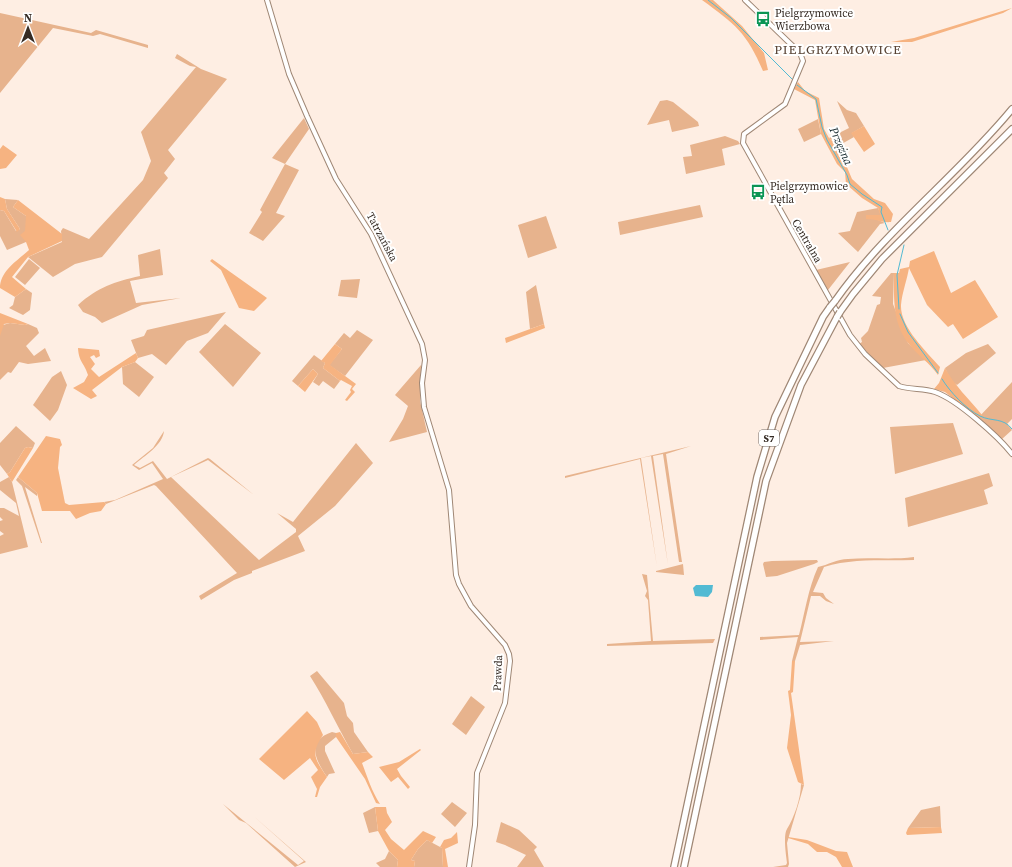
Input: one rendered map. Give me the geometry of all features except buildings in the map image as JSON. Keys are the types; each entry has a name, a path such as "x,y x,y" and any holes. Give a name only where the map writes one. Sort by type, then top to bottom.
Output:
{"highway":[{"name":"S7","path":"674,867 757,477 775,417 823,317 848,282 877,249 967,160 1012,109"},
{"name":"S7","path":"684,867 766,481 784,427 801,385 837,317 853,294 882,259 1012,129"}],"street":[{"name":"Tatrzańska","path":"267,0 287,66 306,116 336,179 371,234 422,344 425,360 422,383 424,407 449,490"},
{"name":"Centralna","path":"744,0 800,53 803,61 785,104 744,134 742,143 850,335 865,354 898,386 927,390 943,395 987,429 1012,454"},
{"name":"Prawda","path":"449,490 455,570 459,584 471,606 505,645 510,661 505,703 477,773 475,825 468,867"}],"shaded area":[{"path":"702,0 713,0 742,26 764,53 768,70 763,71 751,47 739,30"},
{"path":"1012,8 1003,13 912,42 891,42 914,38"},
{"path":"0,13 91,33 96,30 148,45 148,48 100,34 93,36 53,28 0,93"},
{"path":"177,54 201,69 227,79 168,150 175,159 164,173 168,178 102,257 75,264 53,277 28,257 62,242 61,231 63,228 89,239 143,180 151,161 141,132 196,67 190,66 175,58"},
{"path":"798,82 805,91 819,98 824,129 829,138 838,146 852,179 874,199 885,203 893,214 891,222 866,219 866,215 880,215 878,208 862,198 846,184 845,172 837,164 821,134 815,100 794,89"},
{"path":"667,100 673,102 698,122 699,126 672,132 669,120 647,125 660,101"},
{"path":"837,101 847,110 856,113 864,126 852,133 854,137 838,146 829,138 849,128"},
{"path":"304,118 309,129 285,164 272,158"},
{"path":"818,119 821,134 804,142 798,129"},
{"path":"864,126 875,144 864,152 851,133"},
{"path":"725,136 738,141 740,144 722,149 725,165 686,174 683,157 692,156 690,145"},
{"path":"3,145 17,155 6,168 0,169 0,149"},
{"path":"285,164 299,170 276,213 285,216 263,241 249,233 262,212 260,210"},
{"path":"0,197 5,199 7,209 20,229 17,232 4,211 0,210"},
{"path":"5,199 18,200 13,207 26,216 26,242 7,250 0,236 0,210 4,211 16,231 20,229 7,209"},
{"path":"18,200 62,234 62,241 28,257 12,277 26,289 15,297 0,288 6,271 29,250 26,242 20,235 25,231 26,216 13,207"},
{"path":"700,205 703,217 620,235 618,222"},
{"path":"878,208 881,215 876,219 885,223 880,224 858,252 838,233 850,231 857,212"},
{"path":"546,216 557,248 528,258 518,225"},
{"path":"160,249 163,275 130,281 136,303 181,298 142,305 102,323 95,317 83,312 78,305 92,294 114,283 140,276 138,255"},
{"path":"934,251 951,293 975,280 998,317 963,339 953,324 948,327 927,305 909,268 901,305 902,313 909,330 940,367 938,375 912,348 903,336 895,310 894,291 894,273 899,273 900,269 909,267 910,261"},
{"path":"29,259 40,268 25,285 15,277"},
{"path":"212,259 267,298 254,311 239,308 221,270 210,261"},
{"path":"850,262 828,290 816,270"},
{"path":"891,273 894,273 893,304 908,343 926,360 883,368 859,344 862,342 861,338 868,331 877,305 880,304 881,297 872,296"},
{"path":"360,279 357,298 338,296 341,280"},
{"path":"536,285 544,324 530,329 526,292"},
{"path":"26,289 32,293 30,310 23,315 9,308 13,305 15,297"},
{"path":"226,312 208,333 187,341 166,365 152,354 138,358 131,340 144,336 147,330"},
{"path":"0,313 28,324 4,324 0,336"},
{"path":"10,323 28,324 37,328 39,333 26,346 34,356 45,348 51,361 28,364 19,362 11,373 8,372 0,380 0,331 3,325"},
{"path":"225,324 261,353 233,387 199,352"},
{"path":"544,324 545,328 506,343 505,338"},
{"path":"357,330 373,340 345,376 329,365 342,349 335,344 344,333 350,338"},
{"path":"335,344 342,349 330,365 356,384 352,389 355,392 347,401 345,400 351,392 350,390 352,386 341,380 340,381 323,368 325,363 321,361"},
{"path":"988,344 996,353 957,385 951,381 945,368 966,353"},
{"path":"78,348 99,350 100,356 96,358 94,355 90,357 95,364 91,369 99,377 136,353 138,358 135,362 122,367 92,390 97,396 91,399 73,388 84,382 88,375 79,357"},
{"path":"314,355 325,363 323,368 340,381 334,389 323,381 319,386 313,382 318,374 313,369 298,386 292,381"},
{"path":"135,362 154,377 139,397 123,384 122,367"},
{"path":"421,365 420,401 427,432 389,442 403,419 408,406 395,395"},
{"path":"945,368 957,386 982,415 978,418 945,392 934,389 939,383"},
{"path":"313,369 318,374 305,392 298,386"},
{"path":"61,371 67,385 58,410 50,421 33,405 52,377"},
{"path":"1012,382 1012,419 1007,424 1012,430 1002,439 978,418"},
{"path":"953,423 963,454 895,474 890,427"},
{"path":"16,426 35,443 33,448 25,448 10,472 7,474 0,465 0,443"},
{"path":"164,431 163,436 157,446 134,465 140,468 153,461 167,479 208,458 210,459 254,495 208,460 171,477 259,560 296,532 296,529 277,513 293,522 356,443 373,463 335,506 298,536 305,551 252,571 252,573 234,580 201,600 199,596 237,573 156,486 154,485 106,504 104,502 115,500 163,479 152,463 139,470 132,465 153,448"},
{"path":"46,436 60,439 62,445 60,447 58,468 65,503 69,505 104,502 106,504 101,511 90,513 76,519 70,511 42,511 37,493 18,477"},
{"path":"691,446 666,454 682,562 679,562 663,454 653,456 668,565 651,456 641,458 657,567 640,459 565,478 565,476"},
{"path":"25,448 33,448 12,482 7,474 10,472"},
{"path":"989,473 993,486 984,490 988,504 908,527 905,498"},
{"path":"9,477 12,482 28,547 0,554 0,536 4,534 0,531 0,521 3,520 0,517 0,508 4,508 19,516 16,503 0,490 0,482"},
{"path":"18,477 37,493 37,496 25,487 42,543 22,486 16,480"},
{"path":"914,557 914,560 868,560 846,562 824,567 813,592 823,593 826,598 834,604 826,601 820,596 811,596 800,642 834,641 800,645 795,661 792,661 798,637 760,640 760,637 799,635 809,592 818,567 844,559"},
{"path":"817,560 818,562 814,564 777,576 766,577 763,564 764,562 772,561"},
{"path":"683,564 684,575 656,572 656,571"},
{"path":"642,574 647,575 653,641 715,639 713,643 607,646 607,644 651,641 648,600 645,596 647,591"},
{"path":"792,661 795,661 793,692 791,693 804,785 798,782 787,748 791,715 788,691 790,690"},
{"path":"317,671 344,703 347,716 353,723 354,732 368,752 353,754 310,676"},
{"path":"471,696 485,707 466,735 452,724"},
{"path":"307,711 317,722 323,735 316,747 315,752 319,766 327,777 320,787 317,797 315,797 317,789 311,777 318,770 310,758 284,780 259,759"},
{"path":"332,732 336,733 336,737 325,746 325,751 335,773 329,774 327,777 319,764 315,751 319,740"},
{"path":"340,732 353,754 368,752 373,757 362,763 372,789 380,804 376,803 365,779 336,737 336,733"},
{"path":"420,749 421,750 397,769 410,787 408,789 398,777 391,782 379,767 399,762"},
{"path":"801,784 804,785 787,843 788,867 773,867 786,865 787,863 785,836 797,808"},
{"path":"452,802 467,813 455,827 441,814"},
{"path":"223,804 298,865 304,861 250,813 306,862 295,867 246,823 239,820"},
{"path":"940,806 941,827 908,828 921,810"},
{"path":"375,807 378,831 369,833 363,813"},
{"path":"375,807 386,807 387,813 392,822 385,830 391,839 404,850 423,831 436,837 432,843 427,840 418,849 411,860 415,861 414,867 397,867 398,860 389,851 378,831"},
{"path":"501,822 519,830 537,847 534,850 544,867 517,867 526,855 496,842"},
{"path":"941,827 942,833 907,835 906,833 908,828"},
{"path":"457,832 458,843 445,849 448,867 443,867 442,848 440,847 444,840 451,838"},
{"path":"788,837 807,840 836,851 847,852 853,867 842,867 836,857 827,852 817,852 808,844"},
{"path":"427,840 442,848 443,867 414,867 415,861 411,860 418,849"},
{"path":"389,851 398,860 397,867 380,867 376,863 385,859"}],"water":[{"path":"696,585 713,585 712,592 708,597 695,596 693,588"}],"waterway":[{"name":"Przężna","path":"708,0 731,18 793,80"},
{"name":"Przężna","path":"797,85 816,99 822,127 827,140 847,175 850,184 882,207 881,212 888,230"},
{"name":"Przężna","path":"899,309 897,275 904,245"},
{"name":"Przężna","path":"900,314 908,332 938,373"},
{"name":"Przężna","path":"942,379 954,395 969,409 984,418 1001,421 1009,425 1012,429"}],"place":[{"name":"Pielgrzymowice Wierzbowa","path":"763,19"},
{"name":"Pielgrzymowice Pętla","path":"758,192"}],"district":[{"name":"PIELGRZYMOWICE","path":"838,49"}]}
